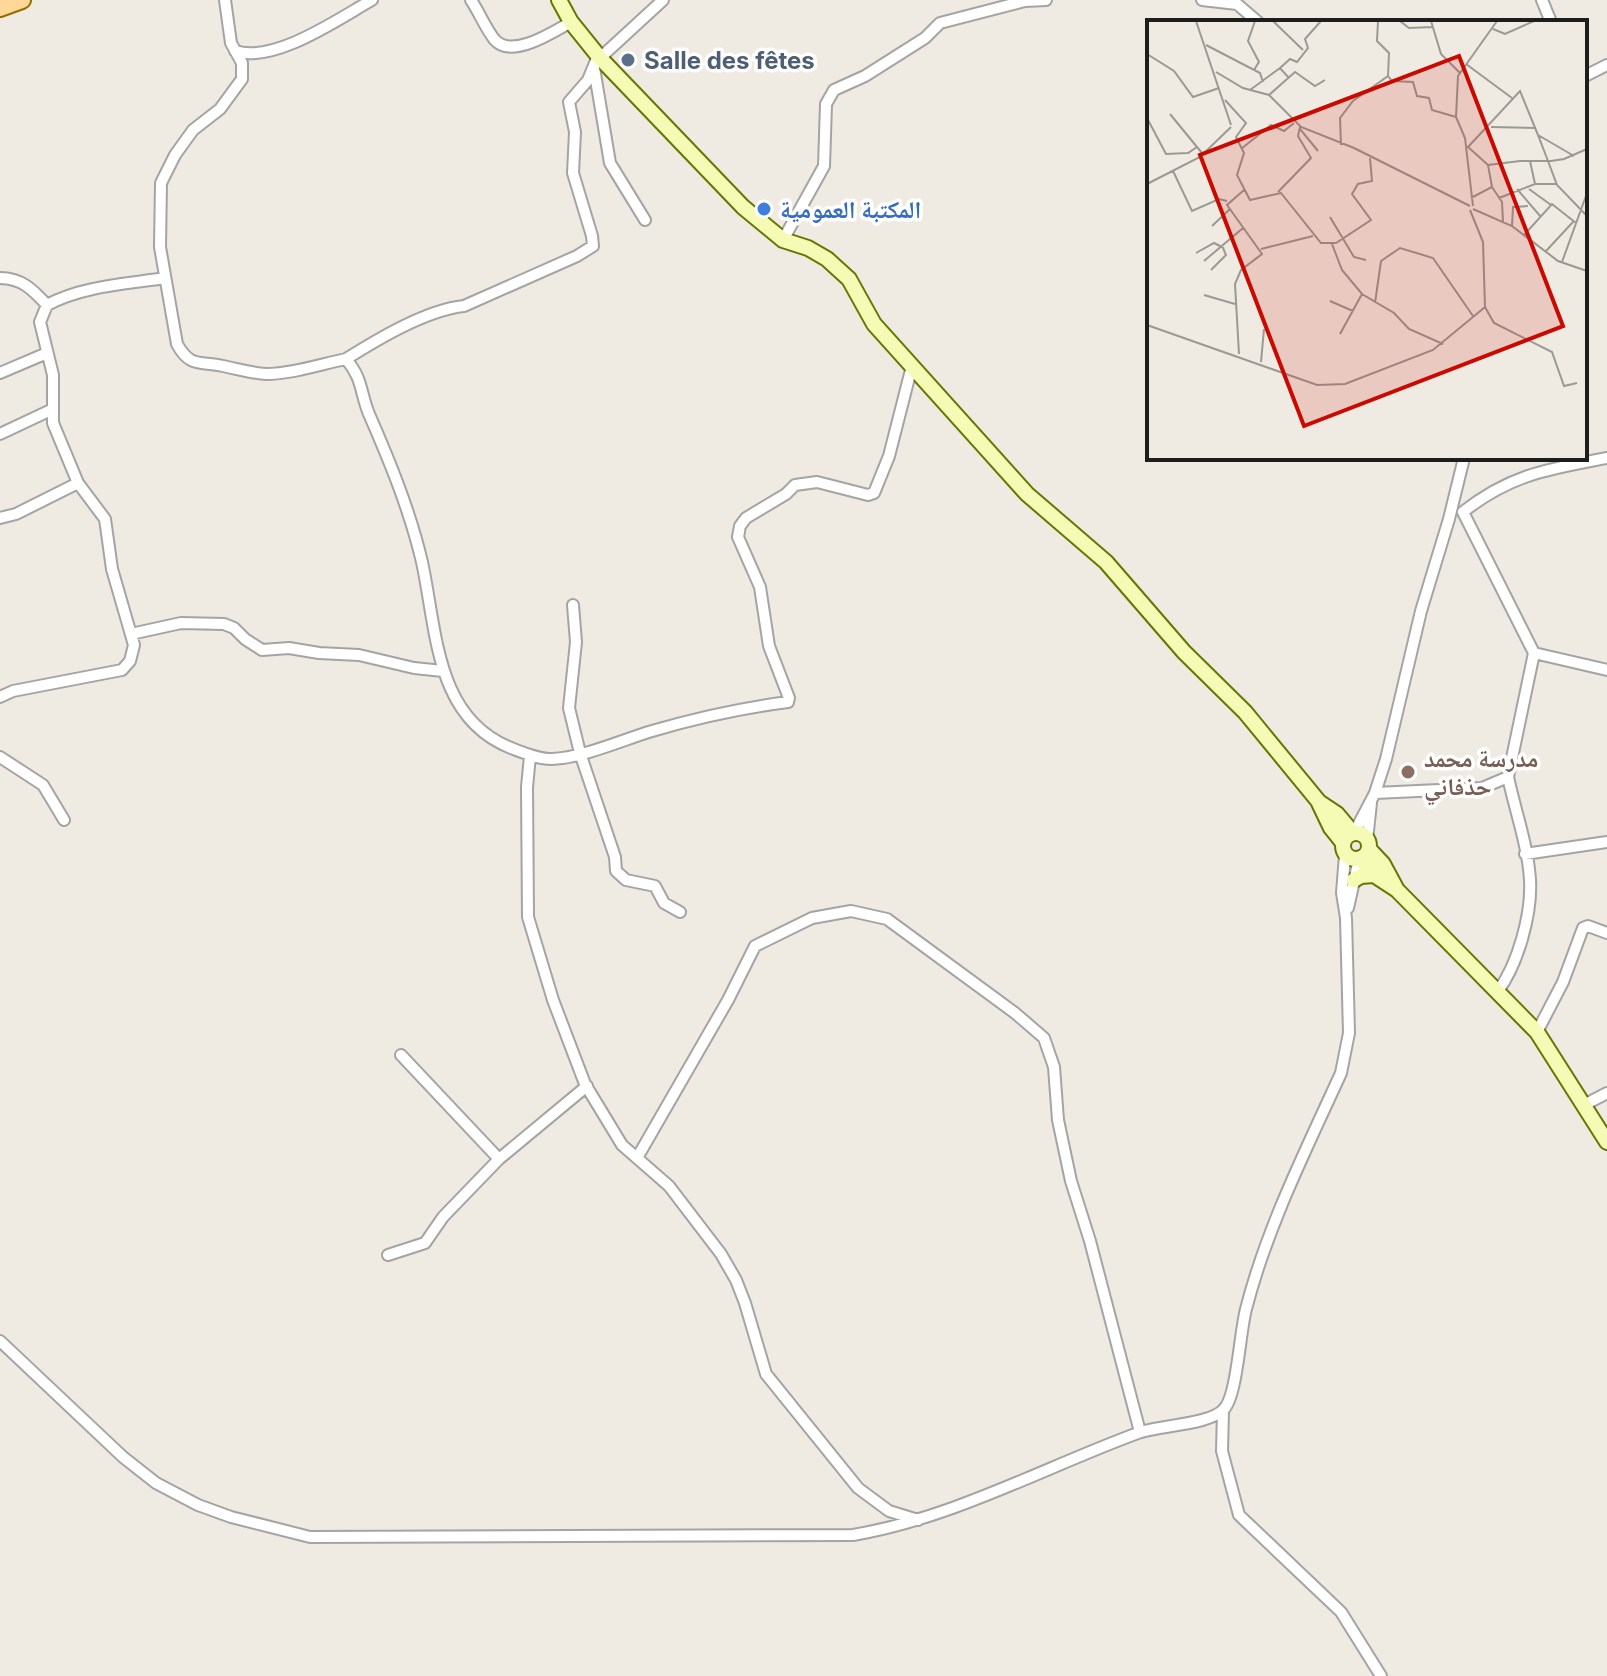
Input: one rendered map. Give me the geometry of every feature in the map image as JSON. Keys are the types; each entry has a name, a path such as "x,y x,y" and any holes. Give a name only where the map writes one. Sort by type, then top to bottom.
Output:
{"main road":[{"path":"0,8 18,1"}],"street":[{"path":"225,0 231,43 242,63 242,79"},
{"path":"235,51 248,56 277,50 372,0"},
{"path":"471,0 496,42 505,46 524,45 571,22"},
{"path":"559,0 597,60 743,207 783,240 815,251 843,273 874,324 1027,494 1106,562 1184,652 1245,712 1319,802 1356,842 1383,864 1397,890"},
{"path":"264,53 252,64 220,109 193,130 175,155 161,183 160,247 177,344 183,355 196,364 269,374 346,359 404,327 448,308 464,306 593,246 573,173 575,132 569,102 588,80 597,60 663,0"},
{"path":"783,240 824,166 826,104 834,90 865,76 925,38 940,23 1025,1 1046,0"},
{"path":"1202,0 1237,4 1256,20"},
{"path":"1542,0 1550,20"},
{"path":"597,60 610,163 645,220"},
{"path":"1587,75 1607,65"},
{"path":"0,278 25,283 47,305"},
{"path":"0,697 13,691 122,670 130,661 134,645 112,569 105,519 78,483 53,423 53,375 40,322 47,305 99,287 165,278"},
{"path":"0,373 47,353"},
{"path":"346,359 357,372 365,402 403,495 421,562 443,671 457,701 472,725 492,741 530,756 553,759 682,723 788,702 769,646 760,587 738,537 740,526 746,518 786,494 795,485 817,482 868,495 874,493 889,456 912,366"},
{"path":"0,434 51,410"},
{"path":"1449,519 1483,496 1535,471 1607,458"},
{"path":"0,1341 123,1457 156,1483 198,1505 269,1528 310,1537 853,1535 920,1521 1140,1432 1223,1411 1231,1399 1240,1336 1264,1246 1347,1054 1346,918 1342,880 1386,759 1421,611 1464,460"},
{"path":"0,518 16,514 78,483"},
{"path":"1463,512 1534,653 1508,777 1530,881 1521,945 1498,991"},
{"path":"573,605 576,642 569,708 580,753 615,857 616,871 626,880 655,886 664,903 680,912"},
{"path":"131,634 181,623 224,624 262,650 289,648 359,655 414,668 443,671"},
{"path":"1534,653 1607,670"},
{"path":"530,756 527,787 528,917 553,1000 587,1086 622,1145 669,1186 721,1254 745,1303 766,1374 858,1488 889,1511 920,1521"},
{"path":"0,757 43,785 64,820"},
{"path":"1373,797 1482,788 1508,777"},
{"path":"1346,918 1354,880 1356,842 1373,797"},
{"path":"1356,842 1374,875 1397,890 1537,1032 1607,1142"},
{"path":"1525,854 1607,842"},
{"path":"1354,880 1374,875"},
{"path":"637,1158 728,1000 755,946 812,918 851,911 887,919 1015,1013 1044,1038 1054,1067 1058,1120 1071,1181 1090,1241 1140,1432"},
{"path":"1537,1032 1563,982 1583,928 1588,926 1607,933"},
{"path":"401,1055 499,1159"},
{"path":"388,1255 425,1243 443,1217 499,1159 587,1086"},
{"path":"1584,1105 1607,1093"},
{"path":"1223,1411 1222,1451 1239,1515 1341,1612 1381,1676"},
{"path":"886,1529 892,1521 889,1511"}],"place":[{"name":"Salle des fêtes","path":"628,60"},
{"name":"المكتبة العمومية","path":"764,209"},
{"name":"مدرسة محمد حذفاني","path":"1408,772"}]}
